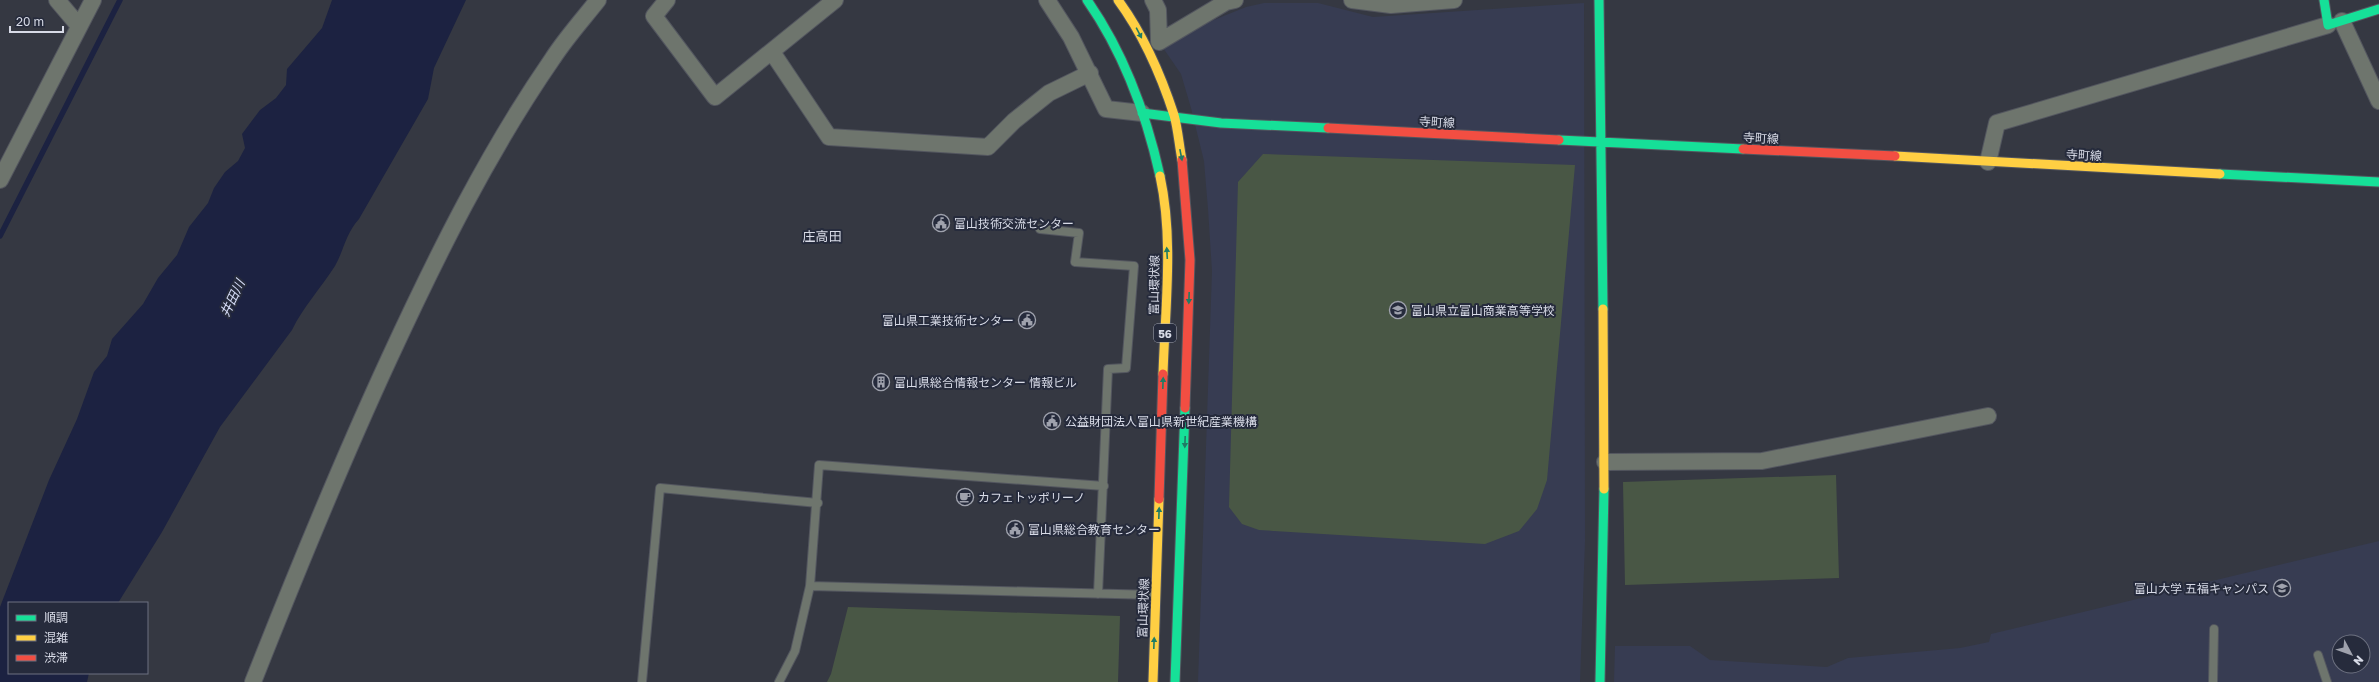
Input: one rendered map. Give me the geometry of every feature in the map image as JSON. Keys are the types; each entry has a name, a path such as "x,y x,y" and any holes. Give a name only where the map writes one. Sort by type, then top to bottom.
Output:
{"street":[{"path":"57,0 79,26"},
{"path":"0,180 5,156 93,0"},
{"path":"253,682 296,572 370,402 427,277 506,130 553,56 598,0"},
{"path":"666,0 654,16 715,97 835,0"},
{"path":"1046,0 1071,37 1090,73 1106,109 1142,113"},
{"name":"富山環状線","path":"1087,0 1096,11 1123,62 1142,113 1154,152 1164,204 1167,262 1153,682"},
{"name":"56","path":"1118,0 1131,18 1150,54 1174,116 1183,166 1190,260 1175,682"},
{"path":"1153,0 1158,10 1159,42 1226,2 1235,0"},
{"path":"1352,0 1391,5 1454,0"},
{"path":"1599,0 1605,462 1600,682"},
{"path":"2324,0 2335,23 2379,101"},
{"path":"1988,162 1997,123 2379,10"},
{"path":"772,52 829,137 988,148 1014,121 1049,93 1090,73"},
{"name":"寺町線","path":"1142,113 1174,116 1221,124 1895,156 2379,182"},
{"path":"1605,462 1762,461 1988,416"}],"lane":[{"path":"1040,229 1079,232 1075,262 1134,266 1126,368 1108,369 1098,594"},
{"path":"778,682 795,651 810,586 818,503 819,465 1104,486"},
{"path":"642,682 660,488 818,503"},
{"path":"810,586 1156,596"},
{"path":"2213,682 2214,629"},
{"path":"2318,655 2327,682"}],"shaded area":[{"name":"富山県立富山商業高等学校","path":"1264,3 1318,3 1373,17 1584,3 1585,541 1580,682 1198,682 1212,271 1204,161 1181,74 1159,42 1246,7"},
{"name":"富山大学 五福キャンパス","path":"2379,541 2379,682 1614,682 1615,646 1690,646 1710,660 1827,667 1848,658 1960,648 1989,642 1991,634"}],"green space":[{"path":"1263,154 1575,165 1547,480 1537,509 1519,531 1485,544 1259,530 1242,524 1229,507 1238,182"},
{"path":"1836,475 1839,578 1625,585 1623,482"},
{"path":"848,607 1120,616 1118,682 827,682 831,674"}],"water":[{"name":"井田川","path":"332,0 466,0 434,68 428,99 359,219 351,230 335,266 301,313 292,330 220,427 162,532 119,602 8,602 8,674 89,674 87,682 0,682 0,607 49,480 77,419 94,372 107,356 112,339 143,304 158,278 177,255 189,227 208,203 214,188 225,172 238,161 245,148 242,134 260,110 276,98 286,85 287,69 322,28"}],"waterway":[{"path":"0,236 120,0"}],"traffic: fast":[{"path":"1087,0 1123,62 1141,107 1160,176"},
{"path":"1599,0 1603,309"},
{"path":"2324,0 2328,25 2379,9"},
{"path":"1142,113 1221,123 1328,128"},
{"path":"1559,140 1743,149"},
{"path":"2220,174 2379,182"},
{"path":"1175,682 1185,408"},
{"path":"1600,682 1604,489"}],"traffic: slow":[{"path":"1118,0 1143,41 1163,85 1174,115 1182,160"},
{"path":"1895,156 2220,174"},
{"path":"1160,176 1167,225 1168,250 1163,374"},
{"path":"1603,309 1604,489"},
{"path":"1153,682 1159,499"}],"traffic: jam":[{"path":"1328,128 1559,140"},
{"path":"1743,149 1895,156"},
{"path":"1182,160 1190,260 1185,408"},
{"path":"1159,499 1163,374"}],"place":[{"name":"富山技術交流センター","path":"941,223"},
{"name":"富山県立富山商業高等学校","path":"1398,310"},
{"name":"富山県工業技術センター","path":"1027,320"},
{"name":"富山県総合情報センター 情報ビル","path":"881,382"},
{"name":"公益財団法人富山県新世紀産業機構","path":"1052,421"},
{"name":"カフェトッポリーノ","path":"965,497"},
{"name":"富山県総合教育センター","path":"1015,529"},
{"name":"富山大学 五福キャンパス","path":"2282,588"}],"district":[{"name":"庄高田","path":"822,236"}]}
